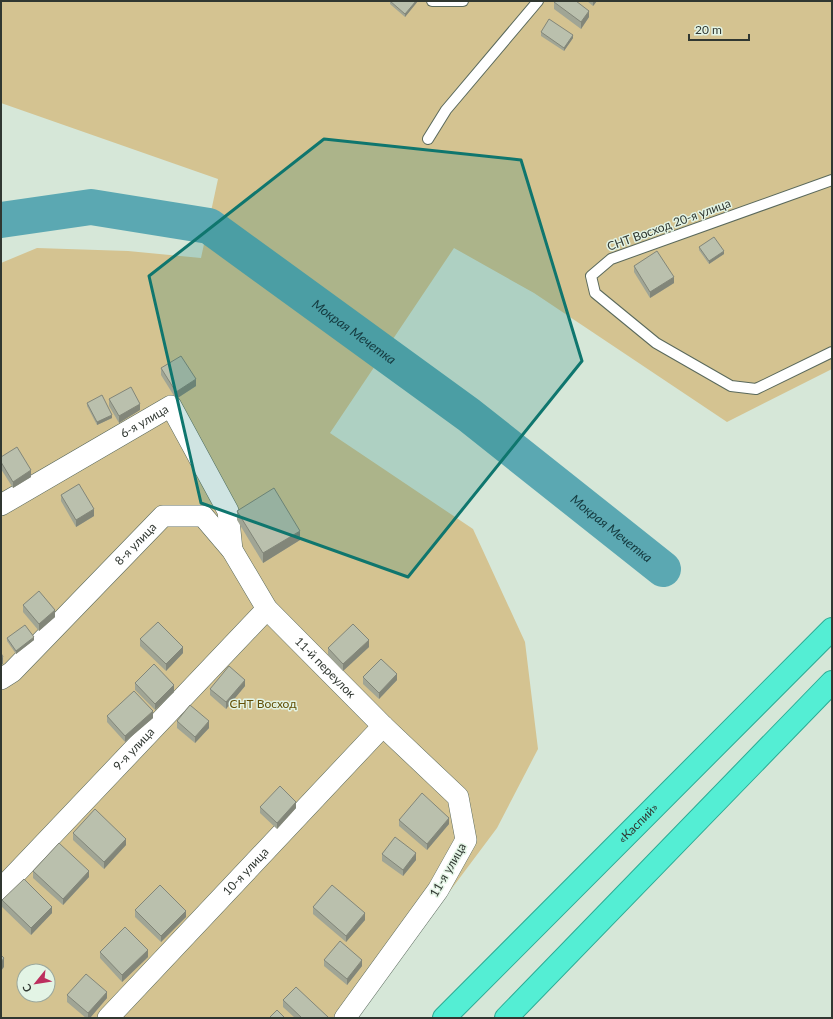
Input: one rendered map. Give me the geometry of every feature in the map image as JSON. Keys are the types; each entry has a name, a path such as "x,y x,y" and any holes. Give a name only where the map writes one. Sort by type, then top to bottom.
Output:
{"highway":[{"name":"«Каспий»","path":"444,1018 832,629"},
{"path":"506,1018 832,682"}],"street":[{"name":"6-я улица","path":"1,505 172,406 228,511 232,550"},
{"name":"8-я улица","path":"1,679 12,672 163,516 203,516 232,550 267,609"},
{"name":"11-й переулок","path":"267,609 383,726"},
{"name":"9-я улица","path":"1,889 267,609"},
{"name":"10-я улица","path":"108,1018 383,726"},
{"name":"11-я улица","path":"345,1018 438,890 466,840 458,797 383,726"}],"lane":[{"path":"432,1 463,1"},
{"path":"428,139 446,110 538,1"},
{"name":"СНТ Восход 20-я улица","path":"832,180 611,259 591,276 596,294 656,344 731,386 756,389 832,352"}],"highlighted area":[{"path":"324,139 521,160 582,361 408,577 201,503 149,276"}],"green space":[{"name":"СНТ Восход","path":"1,1 832,1 832,369 727,422 534,293 454,248 330,433 473,529 525,642 538,749 497,828 355,1018 1,1018 1,263 37,248 128,251 201,258 218,179 1,103"}],"building":[{"path":"390,1 416,1 405,14"},
{"path":"576,1 589,11 581,22 554,2"},
{"path":"549,19 573,35 564,48 541,32"},
{"path":"714,237 724,251 709,261 699,247"},
{"path":"657,251 674,277 650,292 634,266"},
{"path":"181,356 196,379 176,392 161,368"},
{"path":"131,387 140,404 119,416 109,399"},
{"path":"102,395 112,415 97,422 87,403"},
{"path":"17,447 31,470 13,482 1,462 1,457"},
{"path":"79,484 94,509 76,520 61,495"},
{"path":"274,488 300,531 263,553 237,511"},
{"path":"39,591 55,610 39,624 23,605"},
{"path":"158,622 183,647 166,664 140,639"},
{"path":"353,624 369,640 343,664 328,648"},
{"path":"25,625 34,637 16,651 7,638"},
{"path":"381,659 397,674 379,693 363,677"},
{"path":"154,664 174,685 155,704 135,683"},
{"path":"229,666 245,680 226,702 210,689"},
{"path":"134,691 153,711 125,736 107,716"},
{"path":"190,705 209,721 195,737 177,721"},
{"path":"280,786 296,802 277,823 260,807"},
{"path":"422,793 449,818 427,844 399,820"},
{"path":"95,809 126,839 104,862 73,833"},
{"path":"395,837 416,853 403,870 382,854"},
{"path":"59,843 89,871 63,899 33,871"},
{"path":"24,879 52,907 31,928 2,900"},
{"path":"160,885 186,911 161,936 135,910"},
{"path":"332,885 365,913 346,936 313,907"},
{"path":"125,927 148,950 122,975 100,952"},
{"path":"340,941 362,960 347,979 324,960"},
{"path":"1,955 4,958 1,962"},
{"path":"86,974 107,992 88,1013 67,995"},
{"path":"296,987 328,1018 302,1018 283,1000"},
{"path":"277,1010 285,1018 269,1018"}],"waterway":[{"name":"Мокрая Мечетка","path":"1,220 91,207 209,226 469,415 663,569"}]}
